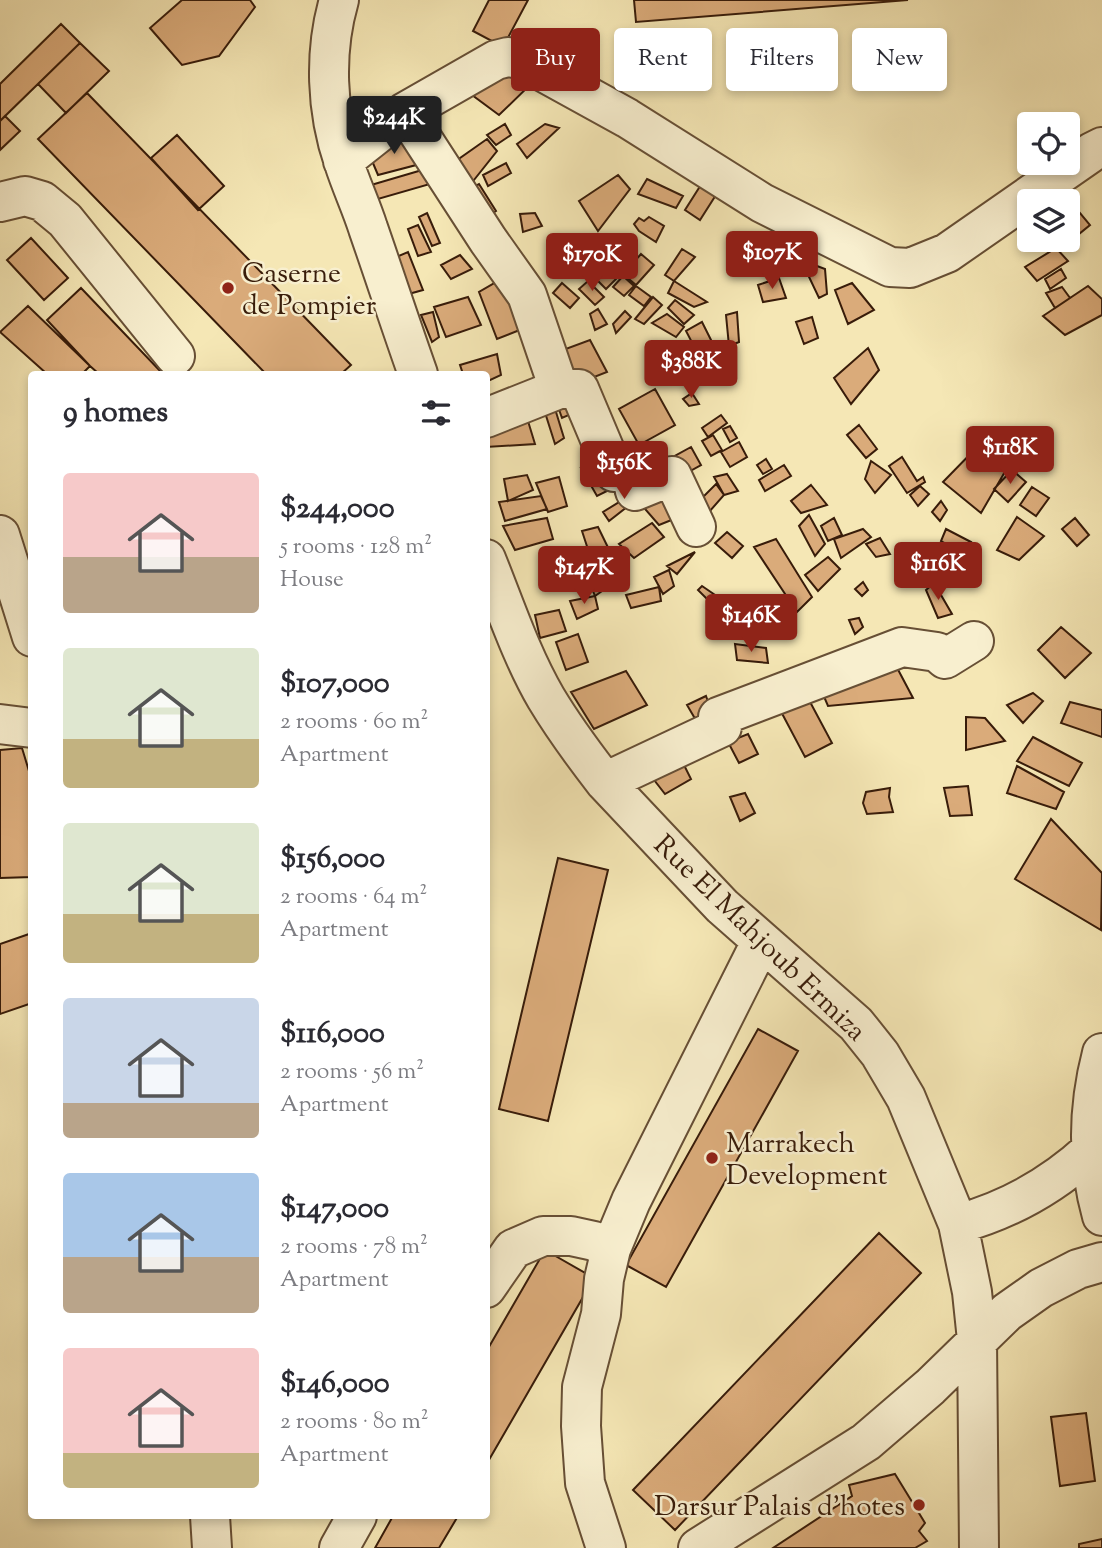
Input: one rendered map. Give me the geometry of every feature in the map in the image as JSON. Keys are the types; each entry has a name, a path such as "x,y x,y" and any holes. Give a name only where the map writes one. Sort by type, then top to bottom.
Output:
{"street":[{"path":"339,0 331,38 331,109 343,161 417,371"},
{"path":"343,161 405,112 496,60 508,57 520,59 650,132 762,203 890,267 910,268 947,253 1102,147"},
{"path":"405,112 527,296 559,389"},
{"path":"0,201 25,196 42,201 65,220 175,356"},
{"path":"490,416 559,389 579,388 614,472 629,464 635,491 672,476 696,527"},
{"path":"0,535 28,622"},
{"name":"Rue El Mahjoub Ermiza","path":"490,569 524,654 545,696 573,741 605,782 722,906 839,1007 880,1054 915,1116 958,1224 972,1292 977,1340 979,1548"},
{"path":"605,782 722,727 718,717 902,647 937,652 945,659 974,641"},
{"path":"0,724 28,728"},
{"path":"606,1548 585,1483 581,1426 582,1387 601,1314 604,1279 611,1249 631,1201 761,942"},
{"path":"1102,1053 1094,1091 1091,1150 1102,1216"},
{"path":"958,1224 991,1215 1022,1200 1067,1172 1091,1150"},
{"path":"490,1282 513,1249 543,1236 571,1236 594,1241 611,1249"},
{"path":"698,1548 866,1442 914,1402 1007,1311 1041,1288 1078,1269 1102,1262"},
{"path":"210,1519 212,1548"},
{"path":"339,1548 355,1519"}],"building":[{"path":"182,0 250,0 255,7 219,56 182,65 150,28"},
{"path":"489,0 528,0 503,47 473,31"},
{"path":"634,0 908,0 636,22"},
{"path":"61,24 80,43 0,121 0,84"},
{"path":"80,43 109,71 66,113 38,84"},
{"path":"503,65 511,70 511,91 524,91 499,115 464,89"},
{"name":"Caserne de Pompier","path":"87,93 351,365 344,371 263,371 38,139"},
{"path":"5,116 20,131 0,150 0,121"},
{"path":"505,124 511,135 496,145 487,135"},
{"path":"545,124 559,128 527,158 517,144"},
{"path":"401,132 420,164 378,175 370,156"},
{"path":"177,135 224,186 198,210 151,158"},
{"path":"487,139 497,151 470,185 453,163"},
{"path":"506,163 511,173 488,186 483,175"},
{"path":"429,168 437,182 371,201 371,185"},
{"path":"618,175 630,189 598,231 579,201"},
{"path":"647,179 683,196 676,208 638,194"},
{"path":"704,180 721,187 700,220 685,210"},
{"path":"1055,183 1060,189 1047,189"},
{"path":"479,184 496,211 487,217 468,190"},
{"path":"427,213 440,243 432,246 419,217"},
{"path":"535,213 542,226 523,232 520,214"},
{"path":"1080,213 1090,225 1080,233"},
{"path":"649,217 664,226 656,242 639,231 634,224 639,218 644,221"},
{"path":"418,225 431,252 418,256 408,229"},
{"path":"31,238 68,278 44,300 7,260"},
{"path":"780,239 800,245 786,265 777,263"},
{"path":"682,249 695,257 674,281 665,275"},
{"path":"408,252 423,290 405,295 394,258"},
{"path":"1049,252 1060,252 1068,261 1037,281 1025,267"},
{"path":"641,254 654,265 636,285 623,274"},
{"path":"460,255 472,269 451,279 441,265"},
{"path":"609,260 622,273 606,289 593,276"},
{"path":"801,260 825,269 827,294 819,298"},
{"path":"1061,269 1066,278 1050,289 1045,279"},
{"path":"623,276 634,286 624,296 613,287"},
{"path":"505,277 530,326 497,339 479,292"},
{"path":"779,278 786,298 763,302 758,285"},
{"path":"588,281 604,297 595,305 579,289"},
{"path":"674,281 707,302 694,307 668,293"},
{"path":"562,283 579,298 570,308 553,293"},
{"path":"852,283 874,310 848,324 835,290"},
{"path":"636,286 651,297 644,306 629,295"},
{"path":"1088,286 1102,299 1102,315 1065,335 1043,316"},
{"path":"1062,287 1070,298 1055,308 1046,293"},
{"path":"81,288 160,371 96,371 47,320"},
{"path":"468,297 481,325 446,337 434,307"},
{"path":"653,297 662,305 644,324 635,319"},
{"path":"675,300 694,315 684,324 668,308"},
{"path":"28,306 90,366 85,371 44,371 0,332"},
{"path":"598,309 607,324 595,330 590,314"},
{"path":"625,311 631,317 616,333 613,324"},
{"path":"433,312 439,337 432,342 421,315"},
{"path":"737,312 739,342 729,346 726,315"},
{"path":"667,314 684,327 676,337 652,323"},
{"path":"812,317 818,338 804,344 796,322"},
{"path":"702,322 715,348 698,354 686,331"},
{"path":"590,340 607,372 566,388 552,354"},
{"path":"868,348 879,370 851,404 834,378"},
{"path":"689,349 699,359 677,366 670,354"},
{"path":"497,354 501,375 490,380 490,371 462,371 460,365"},
{"path":"665,357 674,371 661,380 652,366"},
{"path":"655,389 675,425 639,445 619,409"},
{"path":"692,393 699,404 689,406 683,399"},
{"path":"555,398 578,411 562,418"},
{"path":"552,399 564,438 555,444 542,403"},
{"path":"524,408 535,444 490,447 490,429"},
{"path":"721,415 727,423 708,437 702,428"},
{"path":"859,425 877,449 866,458 847,435"},
{"path":"730,426 737,438 730,442 723,429"},
{"path":"713,435 722,450 711,456 702,441"},
{"path":"739,442 747,457 730,467 721,452"},
{"path":"982,442 1010,463 981,513 943,482"},
{"path":"691,447 701,465 683,475 673,457"},
{"path":"902,457 917,481 923,477 925,482 907,493 889,466"},
{"path":"766,459 772,469 763,474 757,465"},
{"path":"871,461 891,475 875,493 865,479"},
{"path":"603,463 615,487 597,496 581,468"},
{"path":"784,465 791,476 765,491 759,480"},
{"path":"1012,470 1026,482 1008,502 994,489"},
{"path":"727,474 738,491 724,495 714,477"},
{"path":"527,475 533,490 508,501 504,479"},
{"path":"559,477 567,506 548,512 536,483"},
{"path":"637,482 641,496 609,521 603,512 619,502 615,493"},
{"path":"716,484 724,495 709,512 696,504"},
{"path":"811,485 827,505 801,513 791,501"},
{"path":"920,486 929,494 918,506 910,495"},
{"path":"1032,487 1049,498 1036,516 1020,505"},
{"path":"664,493 679,517 659,525 639,502"},
{"path":"541,496 547,509 505,521 499,502"},
{"path":"941,501 947,510 940,521 932,512"},
{"path":"809,515 825,544 815,556 799,526"},
{"path":"1017,517 1044,536 1019,560 997,550"},
{"path":"547,518 553,539 515,550 503,526"},
{"path":"834,518 842,535 828,541 821,526"},
{"path":"1075,518 1089,535 1077,546 1062,529"},
{"path":"652,523 664,537 634,558 619,544"},
{"path":"598,527 618,568 595,571 582,531"},
{"path":"863,529 871,537 841,558 834,539"},
{"path":"946,529 971,542 964,554 941,541"},
{"path":"727,532 743,546 732,558 715,543"},
{"path":"880,538 890,554 876,557 866,544"},
{"path":"776,539 812,597 797,612 754,547"},
{"path":"695,552 677,574 667,566"},
{"path":"828,557 840,569 818,591 805,575"},
{"path":"669,570 674,586 663,594 654,577"},
{"path":"601,579 605,589 595,596 589,581"},
{"path":"863,582 868,590 862,596 855,589"},
{"path":"934,583 952,614 938,618 926,590"},
{"path":"702,586 737,610 726,618 698,590"},
{"path":"659,587 661,601 631,608 626,595"},
{"path":"595,596 598,609 577,619 570,601"},
{"path":"559,610 566,631 540,638 535,615"},
{"path":"859,618 863,627 855,634 849,620"},
{"path":"1061,627 1091,653 1065,678 1038,650"},
{"path":"578,634 588,662 566,670 556,642"},
{"path":"735,644 766,648 768,663 737,660"},
{"path":"894,662 913,698 828,706 819,685"},
{"path":"626,671 647,705 594,729 571,692"},
{"path":"1033,693 1043,701 1023,723 1007,705"},
{"path":"706,696 713,716 697,722 687,705"},
{"path":"809,700 832,743 805,757 777,704"},
{"path":"1070,702 1102,710 1102,737 1061,723"},
{"path":"966,717 985,718 1005,741 966,750"},
{"path":"748,734 758,754 739,763 728,742"},
{"path":"1033,737 1082,763 1069,786 1017,761"},
{"path":"22,748 28,768 28,877 0,878 0,750"},
{"path":"679,755 691,779 665,794 644,767"},
{"path":"1017,766 1064,792 1056,809 1007,793"},
{"path":"968,786 972,815 950,816 944,788"},
{"path":"890,788 889,797 893,812 867,814 863,803 866,792"},
{"path":"745,793 755,813 740,821 730,797"},
{"path":"1051,819 1102,873 1101,930 1015,879"},
{"path":"558,858 608,870 548,1121 499,1109"},
{"path":"28,934 28,1004 0,1014 0,944"},
{"name":"Marrakech Development","path":"758,1029 798,1051 666,1287 626,1265"},
{"path":"879,1233 921,1273 675,1530 633,1490"},
{"path":"545,1250 594,1278 490,1458 490,1345"},
{"path":"1086,1413 1095,1481 1060,1486 1051,1417"},
{"path":"895,1474 925,1523 919,1531 927,1541 915,1548 773,1548 852,1496 849,1485"},
{"path":"391,1519 456,1519 439,1548 375,1548"},
{"path":"1102,1539 1102,1548 1079,1548 1079,1544"}],"place":[{"name":"Caserne de Pompier","path":"228,288"},
{"name":"Marrakech Development","path":"712,1158"},
{"name":"Darsur Palais d'hotes","path":"919,1505"}]}
